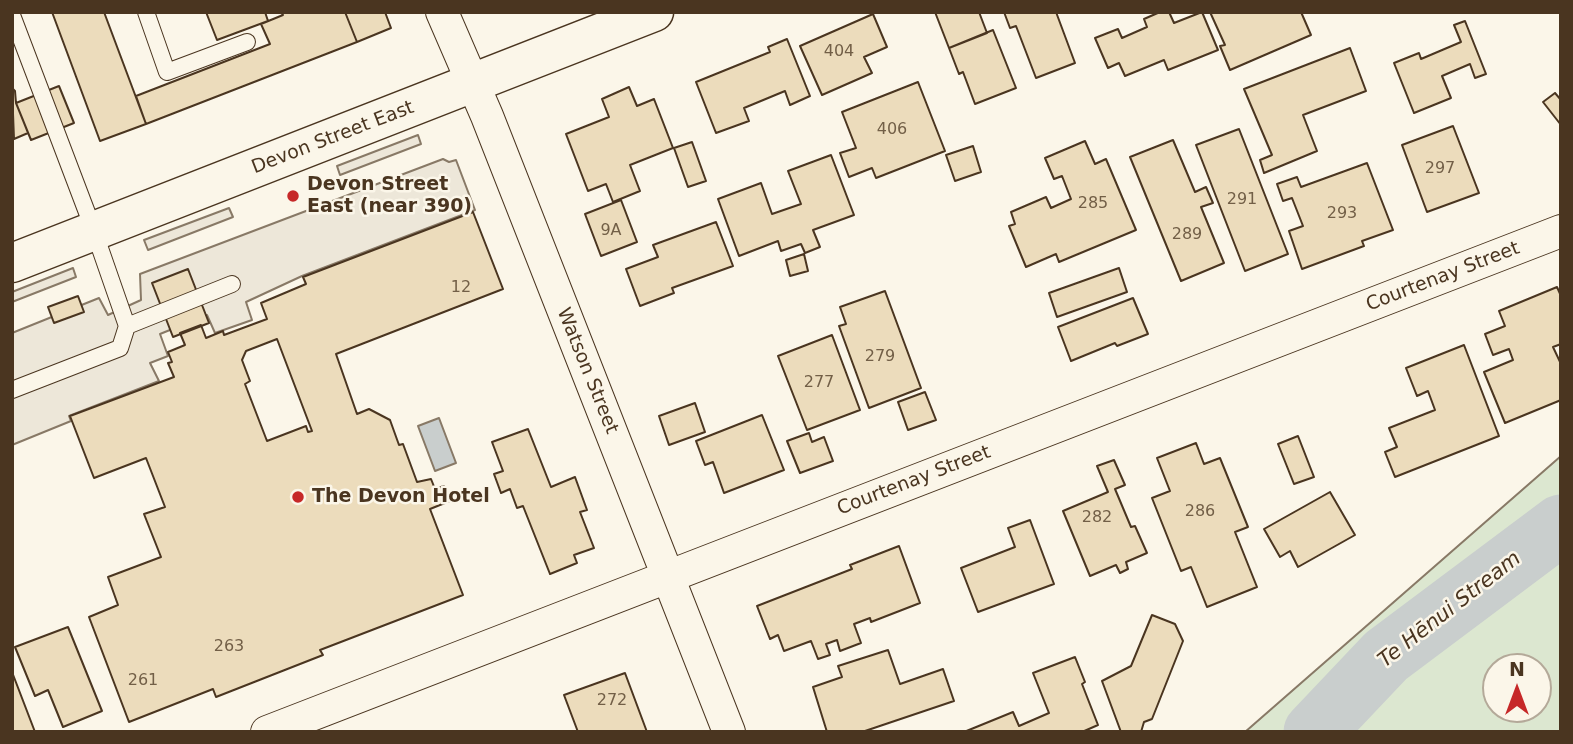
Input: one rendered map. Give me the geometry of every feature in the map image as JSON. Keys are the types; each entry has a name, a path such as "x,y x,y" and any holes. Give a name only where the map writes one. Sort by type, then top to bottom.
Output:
{"main road":[{"name":"Devon Street East","path":"12,263 654,12"}],"street":[{"name":"Watson Street","path":"442,12 729,732"},
{"name":"Courtenay Street","path":"267,732 1561,231"}],"lane":[{"path":"146,12 167,72 247,42"},
{"path":"12,15 127,326 120,348 12,390"},
{"path":"127,326 232,284"}],"green space":[{"path":"1561,456 1561,732 1245,732"}],"shaded area":[{"path":"418,135 421,144 340,175 337,166"},
{"path":"443,159 449,162 456,160 475,210 302,276 246,302 252,320 215,333 207,315 160,334 168,356 150,363 159,381 69,416 71,421 12,445 12,333 99,298 108,315 141,300 140,274"},
{"path":"229,208 233,217 148,250 144,240"},
{"path":"73,268 76,277 12,302 12,292"},
{"path":"439,418 456,463 435,471 418,426"}],"building":[{"path":"52,12 104,12 146,124 100,141"},
{"path":"206,12 265,12 268,21 217,40"},
{"path":"281,12 345,12 357,42 146,124 136,96 270,44 261,24 283,15"},
{"path":"345,12 385,12 391,28 357,42"},
{"path":"935,12 979,12 987,33 949,48"},
{"path":"1004,12 1056,12 1075,63 1036,78 1016,26 1010,28"},
{"path":"1160,12 1169,12 1174,23 1202,12 1218,50 1168,70 1164,60 1125,76 1119,63 1108,68 1095,38 1118,29 1122,38 1147,27 1144,19"},
{"path":"1210,12 1301,12 1311,35 1230,70 1220,46 1225,45"},
{"path":"873,14 887,47 864,57 872,73 822,95 800,46"},
{"path":"1465,21 1486,74 1475,78 1470,64 1442,76 1451,98 1414,113 1394,63 1419,53 1421,59 1461,42 1454,25"},
{"path":"993,30 1016,88 975,104 963,72 959,74 949,48"},
{"path":"787,39 810,96 790,105 785,91 744,108 749,121 716,133 696,82 770,52 768,47"},
{"path":"1350,48 1366,91 1303,115 1317,151 1264,173 1260,160 1272,155 1244,89"},
{"path":"918,82 945,151 876,178 872,168 849,177 840,153 856,148 842,112"},
{"path":"59,86 74,123 31,140 16,103"},
{"path":"629,87 637,106 654,99 673,148 630,165 640,191 613,202 606,184 588,191 566,134 609,117 602,99"},
{"path":"12,88 28,133 14,139"},
{"path":"1555,93 1561,100 1561,125 1543,102"},
{"path":"1453,126 1479,193 1427,212 1402,145"},
{"path":"1239,129 1288,254 1245,271 1196,145"},
{"path":"1173,140 1195,192 1206,187 1213,203 1201,207 1224,263 1181,281 1130,157"},
{"path":"1085,141 1095,164 1106,159 1136,230 1059,262 1056,254 1026,267 1009,226 1015,224 1011,212 1046,197 1051,208 1071,199 1062,176 1054,179 1045,158"},
{"path":"692,142 706,181 688,187 674,148"},
{"path":"973,146 981,172 955,181 946,155"},
{"path":"831,155 854,215 813,230 820,247 805,253 801,244 781,251 778,241 739,256 718,199 761,183 772,214 801,204 788,171"},
{"path":"1367,163 1393,230 1362,241 1364,246 1302,269 1289,231 1303,226 1292,198 1283,201 1277,184 1297,177 1301,187"},
{"path":"621,200 637,242 601,256 585,214"},
{"path":"473,212 503,289 336,354 357,414 369,409 390,420 399,445 403,444 417,482 431,479 435,489 444,486 450,501 430,509 463,595 320,650 323,655 216,697 213,689 129,722 89,617 118,605 108,577 161,557 144,514 165,507 146,458 94,478 70,416 174,377 168,363 172,362 168,352 185,345 180,333 201,325 206,338 223,331 224,335 267,319 261,303 306,284 303,277","holes":["277,339 312,431 308,432 306,426 267,441 245,384 250,381 242,360 246,351"]},
{"path":"716,222 733,266 672,288 674,293 640,306 626,269 658,257 653,245"},
{"path":"804,254 808,271 790,276 786,260"},
{"path":"1119,268 1127,292 1057,317 1049,293"},
{"path":"188,269 209,323 173,337 152,283"},
{"path":"1557,287 1561,296 1561,344 1553,347 1561,364 1561,400 1505,423 1484,372 1513,360 1509,349 1493,355 1485,334 1505,326 1499,311"},
{"path":"885,291 921,388 869,408 839,326 846,324 840,307"},
{"path":"78,296 84,312 54,323 48,307"},
{"path":"1133,298 1148,334 1117,346 1115,343 1071,361 1058,327"},
{"path":"832,335 860,410 807,430 778,356"},
{"path":"1464,345 1499,436 1395,477 1385,452 1397,447 1389,428 1435,410 1428,391 1417,396 1406,368"},
{"path":"925,392 936,420 908,430 898,402"},
{"path":"695,403 705,432 669,445 659,416"},
{"path":"762,415 784,470 724,493 713,462 705,465 696,441"},
{"path":"528,429 551,487 575,477 587,510 580,512 594,548 574,555 577,563 550,574 523,506 517,508 510,489 501,493 494,474 503,471 492,442"},
{"path":"809,433 812,442 824,437 833,461 800,473 787,441"},
{"path":"1298,436 1314,477 1294,484 1278,444"},
{"path":"1196,443 1204,464 1220,458 1248,527 1235,532 1257,587 1207,607 1191,567 1181,571 1152,498 1170,491 1157,458"},
{"path":"1114,460 1125,485 1115,489 1131,527 1135,526 1147,553 1126,562 1128,569 1120,573 1116,565 1090,576 1063,511 1108,492 1097,466"},
{"path":"1330,492 1355,535 1298,567 1290,551 1280,557 1264,529"},
{"path":"1030,520 1054,584 978,612 961,568 1015,547 1008,528"},
{"path":"899,546 920,603 871,622 870,618 854,624 861,643 840,651 837,640 826,644 830,655 818,659 811,641 784,651 778,635 770,639 757,606 852,569 850,565"},
{"path":"1152,615 1175,624 1183,641 1152,719 1144,722 1141,732 1121,732 1102,681 1131,666"},
{"path":"68,627 102,711 63,727 48,690 35,696 15,647"},
{"path":"888,650 900,684 943,669 954,701 862,732 827,732 813,687 842,677 838,666"},
{"path":"1075,657 1098,725 1082,732 964,732 1013,712 1019,726 1049,713 1033,673"},
{"path":"12,672 35,732 12,732"},
{"path":"625,673 647,732 578,732 564,695"}],"waterway":[{"name":"Te Hēnui Stream","path":"1314,732 1386,656 1561,525"}],"place":[{"name":"Devon Street East (near 390)","path":"293,196"},
{"name":"The Devon Hotel","path":"298,497"}]}
